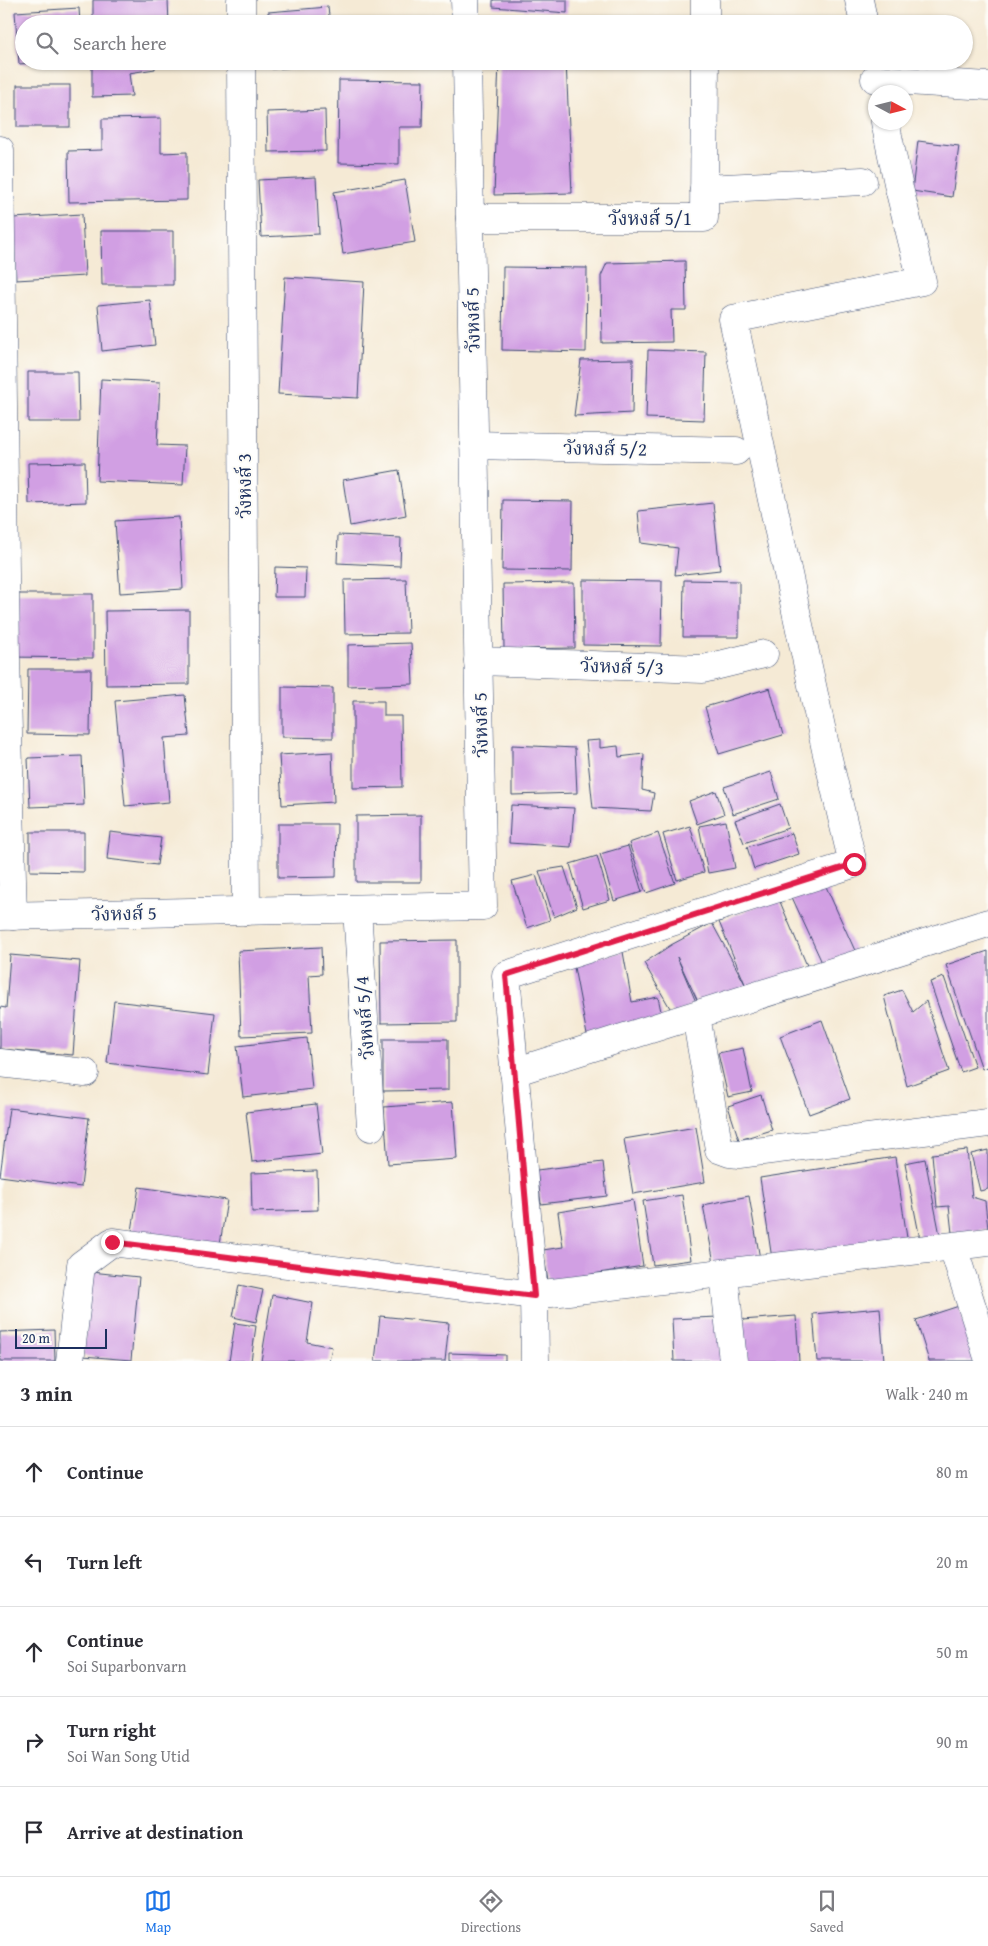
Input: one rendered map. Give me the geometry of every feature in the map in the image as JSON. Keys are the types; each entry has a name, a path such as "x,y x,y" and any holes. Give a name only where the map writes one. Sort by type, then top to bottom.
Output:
{"street":[{"path":"241,0 241,15"},
{"path":"466,0 466,15"},
{"path":"705,0 705,15"},
{"path":"859,0 862,15"},
{"name":"วังหงส์ 3","path":"241,70 246,911"},
{"name":"วังหงส์ 5","path":"6,916 483,906 467,70"},
{"name":"วังหงส์ 5/1","path":"470,218 704,218 705,70"},
{"path":"875,78 988,86"},
{"path":"535,1361 534,1296 506,975 854,864 826,750 733,319 922,281 887,130"},
{"path":"0,150 6,658 6,916"},
{"path":"704,189 863,181"},
{"name":"วังหงส์ 5/2","path":"474,445 736,450"},
{"name":"วังหงส์ 5/3","path":"478,662 703,669 764,654"},
{"name":"วังหงส์ 5/4","path":"357,909 371,1127"},
{"path":"514,1072 988,923"},
{"path":"696,1016 719,1149 730,1153 748,1153 988,1123"},
{"path":"0,1063 85,1073"},
{"path":"70,1361 81,1265 112,1242 534,1296 988,1242"},
{"path":"953,1247 988,1357"},
{"path":"724,1274 733,1361"}],"building":[{"path":"93,0 168,0 169,15 93,15"},
{"path":"493,0 567,0 567,13 493,7"},
{"path":"328,7 329,15 268,15 268,12"},
{"path":"79,8 79,15 15,15 15,12"},
{"path":"92,70 148,70 129,73 132,96 92,97"},
{"path":"499,70 566,70 572,193 494,195"},
{"path":"339,80 423,81 422,127 399,127 399,164 338,163"},
{"path":"17,85 70,85 70,127 17,127"},
{"path":"325,110 326,151 268,152 267,112"},
{"path":"161,118 161,153 187,152 187,200 69,202 68,151 102,150 102,119"},
{"path":"918,141 959,146 952,197 912,191"},
{"path":"316,177 319,234 261,237 258,180"},
{"path":"405,180 415,242 343,254 334,192"},
{"path":"82,214 85,276 16,280 13,218"},
{"path":"101,231 173,231 173,285 102,285"},
{"path":"685,261 686,310 671,310 672,342 602,343 601,276 607,263"},
{"path":"503,267 587,268 586,352 502,350"},
{"path":"285,277 364,282 358,398 278,394"},
{"path":"150,300 155,345 102,351 98,305"},
{"path":"648,350 706,352 704,420 646,418"},
{"path":"633,359 632,413 574,416 581,360"},
{"path":"28,372 78,372 79,422 28,422"},
{"path":"101,379 160,382 157,445 185,446 183,485 97,481"},
{"path":"85,462 86,502 29,504 28,463"},
{"path":"399,470 406,515 350,526 343,480"},
{"path":"503,500 573,501 572,571 502,570"},
{"path":"713,503 720,570 675,575 678,548 641,543 638,511"},
{"path":"179,517 183,589 120,593 115,521"},
{"path":"338,535 401,538 400,566 337,563"},
{"path":"275,567 306,568 305,597 274,597"},
{"path":"406,579 408,633 345,634 344,580"},
{"path":"583,580 662,581 661,646 583,645"},
{"path":"684,580 739,581 739,637 683,637"},
{"path":"574,583 575,648 504,649 503,584"},
{"path":"8,594 93,594 93,658 8,657"},
{"path":"189,610 189,684 106,685 105,611"},
{"path":"411,643 413,684 348,686 348,645"},
{"path":"28,669 91,669 90,735 27,734"},
{"path":"282,687 333,688 333,738 282,737"},
{"path":"770,688 783,735 719,754 705,707"},
{"path":"185,695 189,736 164,738 169,802 125,806 115,701"},
{"path":"353,701 384,701 384,716 401,716 402,787 353,788"},
{"path":"600,740 600,748 618,746 619,757 644,754 642,790 654,793 651,811 593,808 586,741"},
{"path":"512,745 575,748 577,793 512,795"},
{"path":"332,752 334,802 282,805 279,755"},
{"path":"82,756 84,805 30,807 28,758"},
{"path":"771,772 779,799 733,814 724,787"},
{"path":"716,791 724,814 697,824 689,801"},
{"path":"780,804 788,828 744,843 735,820"},
{"path":"511,805 574,808 571,847 509,843"},
{"path":"421,815 421,882 356,882 356,816"},
{"path":"726,821 735,868 708,873 699,826"},
{"path":"278,824 337,824 336,877 278,878"},
{"path":"690,826 704,872 677,880 663,834"},
{"path":"30,832 84,832 84,872 30,871"},
{"path":"110,832 161,838 157,865 107,859"},
{"path":"658,833 675,883 646,893 629,843"},
{"path":"792,833 799,854 754,869 747,847"},
{"path":"628,846 642,892 614,901 600,854"},
{"path":"597,856 610,900 583,908 570,864"},
{"path":"564,867 577,907 554,917 539,871"},
{"path":"536,875 550,920 527,928 512,881"},
{"path":"823,880 857,955 825,969 791,895"},
{"path":"778,897 808,968 701,1008 677,957 696,1002 674,1015 644,963 671,945 712,923 745,984 719,922"},
{"path":"457,940 457,1022 381,1023 380,941"},
{"path":"321,947 322,974 309,975 312,1033 241,1036 238,951"},
{"path":"988,951 988,1067 982,1069 946,965"},
{"path":"623,952 632,1002 658,997 663,1021 587,1035 573,962"},
{"path":"10,955 80,961 73,1055 0,1049 0,1007 6,1008"},
{"path":"944,977 975,1067 961,1072 930,982"},
{"path":"902,990 913,1012 926,1001 949,1071 907,1086 884,996"},
{"path":"114,1001 215,1013 208,1075 107,1063"},
{"path":"822,1020 850,1099 809,1114 780,1036"},
{"path":"307,1038 312,1089 243,1097 237,1046"},
{"path":"383,1039 448,1039 448,1090 383,1091"},
{"path":"743,1048 752,1092 728,1097 718,1053"},
{"path":"761,1095 772,1130 739,1140 728,1106"},
{"path":"453,1102 457,1159 388,1164 384,1107"},
{"path":"316,1104 322,1154 252,1162 246,1112"},
{"path":"9,1108 89,1118 81,1187 0,1176"},
{"path":"696,1127 705,1182 633,1194 624,1139"},
{"path":"967,1150 972,1197 985,1201 988,1229 952,1233 949,1206 937,1207 932,1154"},
{"path":"988,1150 988,1189 980,1191 971,1154"},
{"path":"895,1157 907,1238 772,1259 760,1178"},
{"path":"925,1159 940,1235 920,1239 905,1163"},
{"path":"603,1162 607,1196 541,1204 537,1170"},
{"path":"317,1171 318,1210 252,1212 251,1173"},
{"path":"139,1187 227,1200 220,1244 132,1231"},
{"path":"682,1195 691,1260 653,1265 643,1201"},
{"path":"749,1196 760,1259 715,1268 703,1205"},
{"path":"633,1200 643,1266 548,1281 543,1250 563,1247 558,1212"},
{"path":"91,1272 139,1277 131,1360 83,1356"},
{"path":"239,1285 263,1290 256,1322 233,1317"},
{"path":"272,1295 313,1303 307,1342 332,1347 329,1361 261,1361"},
{"path":"959,1306 976,1361 929,1361 916,1320"},
{"path":"880,1308 884,1361 817,1361 813,1314"},
{"path":"380,1316 449,1323 445,1361 375,1361"},
{"path":"796,1316 799,1361 744,1361 742,1320"},
{"path":"718,1317 721,1361 674,1361 672,1319"},
{"path":"235,1323 256,1326 251,1361 229,1361"},
{"path":"54,1330 55,1361 0,1361 0,1332"},
{"path":"449,1353 505,1355 505,1361 449,1361"}],"route":[{"path":"112,1242 534,1296 506,975 854,864"}]}
